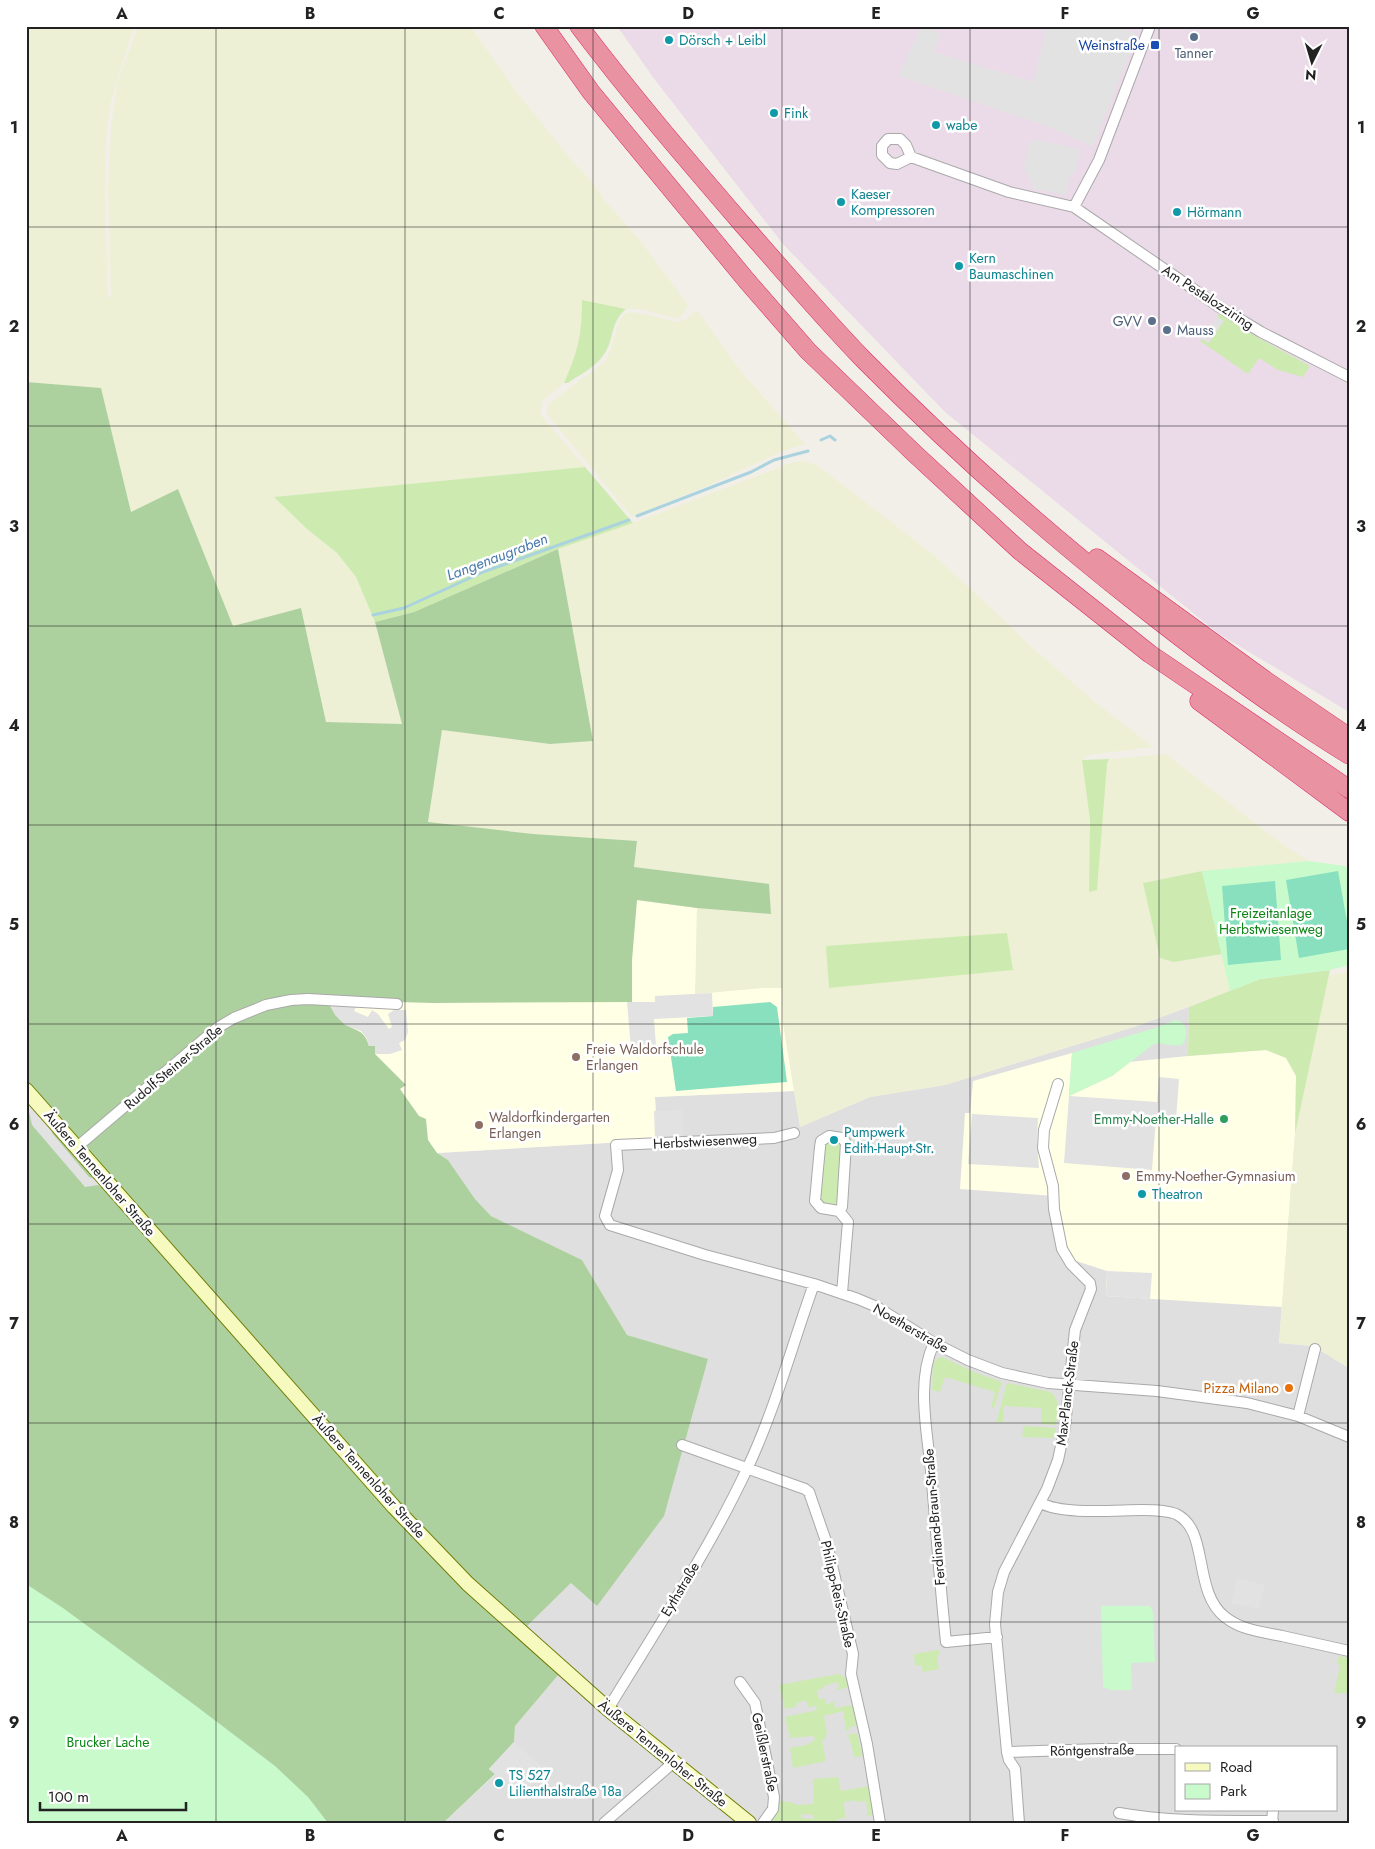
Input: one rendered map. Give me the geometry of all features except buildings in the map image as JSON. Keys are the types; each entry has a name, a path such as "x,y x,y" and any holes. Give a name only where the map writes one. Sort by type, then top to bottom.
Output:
{"highway":[{"path":"544,26 591,92 671,191 808,351 1020,551 1150,654 1349,789"},
{"path":"580,26 698,173 816,309 863,360 952,447 1084,563 1182,640 1232,678 1349,756"},
{"path":"952,447 976,460 1082,547 1265,680 1349,737"},
{"path":"1150,654 1177,685 1349,812"},
{"path":"1265,680 1349,727"}],"street":[{"path":"1074,207 1099,160 1150,26"},
{"name":"Am Pestalozziring","path":"911,157 1009,192 1074,207 1218,306 1262,332 1349,377"},
{"name":"Rudolf-Steiner-Straße","path":"77,1147 217,1028 234,1018 266,1006 291,1000 308,999 397,1004"},
{"name":"Max-Planck-Straße","path":"1019,1823 1015,1769 1009,1760 1007,1752 995,1613 1001,1581 1008,1563 1041,1503 1053,1476 1061,1449 1076,1325 1088,1300 1091,1286 1087,1279 1071,1264 1062,1249 1054,1210 1053,1186 1043,1148 1044,1130 1058,1084"},
{"name":"Äußere Tennenloher Straße","path":"26,1090 412,1526 468,1584 608,1708 750,1823"},
{"name":"Herbstwiesenweg","path":"616,1146 774,1138 794,1133"},
{"path":"839,1211 842,1207 846,1143 842,1138 829,1136 821,1141 815,1201 821,1208 839,1211 848,1222 842,1293"},
{"name":"Noetherstraße","path":"616,1146 618,1170 604,1216 610,1225 705,1255 842,1293 877,1307 934,1343 968,1360 1002,1373 1048,1383 1157,1391 1247,1403 1298,1416 1349,1437"},
{"name":"Eythstraße","path":"608,1708 716,1529 748,1467 762,1433 814,1284"},
{"name":"Ferdinand-Braun-Straße","path":"934,1343 926,1366 925,1404 946,1642 997,1637"},
{"path":"1298,1416 1316,1349"},
{"path":"682,1445 748,1467"},
{"name":"Philipp-Reis-Straße","path":"748,1467 805,1489 812,1498 827,1544 853,1654 851,1674 871,1761 880,1823"},
{"path":"1041,1503 1060,1509 1150,1510 1178,1515 1189,1525 1195,1535 1205,1587 1213,1603 1223,1616 1243,1627 1349,1651"},
{"name":"Geißlerstraße","path":"740,1682 755,1703 774,1797 773,1809 763,1823"},
{"name":"Röntgenstraße","path":"1007,1752 1100,1749 1175,1750"},
{"path":"606,1822 674,1762"},
{"path":"1119,1813 1179,1820 1272,1822"}],"shaded area":[{"path":"26,26 134,26 110,105 106,140 105,200 108,297 111,297 108,188 111,128 118,81 138,26 470,26 519,95 574,163 594,184 605,201 638,238 688,305 683,314 677,318 642,309 626,309 582,300 582,328 577,353 564,383 543,400 540,414 585,467 275,497 307,529 337,553 356,577 375,622 402,724 326,722 301,608 233,627 178,489 131,512 101,388 26,382"},
{"path":"617,26 1349,26 1349,712 1219,634 945,412 783,244 655,80"},
{"path":"921,26 941,34 934,52 1033,82 1047,26 1127,26 1126,30 1137,34 1093,147 1050,127 899,76"},
{"path":"1036,140 1080,149 1075,173 1071,173 1066,195 1034,189 1024,168 1029,142"},
{"path":"697,310 739,369 805,444 783,451 712,484 632,517 547,414 547,408 550,403 603,363 608,356 620,320 624,314 633,312 678,322 687,319"},
{"path":"1217,317 1224,321 1208,343 1202,339"},
{"path":"802,460 817,465 930,552 1036,651 1095,702 1153,747 1089,755 1082,760 1090,820 1109,759 1166,754 1286,847 1309,861 1202,871 1143,883 1174,962 1222,954 1230,991 1134,1027 945,1085 870,1097 800,1127 783,1023 782,988 695,994 697,908 770,914 769,884 634,867 637,841 533,834 428,823 442,730 550,744 593,741 558,549"},
{"name":"Freie Waldorfschule Erlangen","path":"636,900 697,908 696,994 782,988 783,1023 794,1091 655,1097 657,1140 437,1153 324,1005 327,1000 632,1002 632,960"},
{"path":"1349,971 1349,1368 1313,1346 1279,1343 1295,1134 1328,976"},
{"path":"712,993 713,1016 654,1019 656,1046 631,1049 627,1002 655,1002 655,996"},
{"path":"329,1004 356,1007 354,1011 368,1017 372,1010 378,1014 389,1029 392,1027 388,1014 394,1010 406,1010 408,1032 405,1040 399,1043 402,1050 390,1054 375,1054 375,1046 369,1046 366,1037 361,1031 345,1025 335,1015"},
{"path":"1189,1007 1188,1056 1295,1134 1279,1343 1313,1346 1349,1368 1349,1823 443,1823 495,1775 514,1742 515,1726 559,1674 525,1628 571,1583 597,1605 708,1360 627,1335 582,1260 491,1216 475,1199 448,1160 437,1153 657,1140 655,1097 794,1091 800,1127 870,1097 945,1085 1134,1027"},
{"name":"Emmy-Noether-Gymnasium","path":"1266,1050 1286,1058 1296,1076 1295,1134 1282,1307 1106,1296 1107,1271 1073,1260 1063,1236 1055,1196 960,1189 965,1113 970,1113 973,1081 1072,1053 1069,1096 1112,1076 1129,1062"},
{"path":"1159,1077 1179,1079 1176,1120 1156,1118 1152,1170 1064,1163 1069,1096 1157,1102"},
{"path":"26,1098 53,1129 52,1133 89,1177 100,1181 105,1188 98,1185 85,1187 32,1125"},
{"path":"682,1110 683,1138 655,1139 654,1111"},
{"path":"972,1114 1038,1118 1039,1168 968,1164"},
{"path":"1107,1271 1152,1273 1150,1299 1106,1296"},
{"path":"1237,1578 1265,1585 1259,1609 1231,1603"},
{"path":"514,1742 546,1770 520,1796 489,1769"}],"green space":[{"path":"582,300 626,309 617,320 609,345 599,361 568,383 564,383 578,343"},
{"path":"1220,313 1255,336 1310,366 1303,377 1278,370 1259,358 1248,374 1200,341 1202,339 1209,343 1223,321 1217,317"},
{"path":"26,382 101,388 131,512 178,489 233,626 301,608 326,722 402,724 375,622 414,612 558,549 593,741 550,744 442,730 428,822 533,834 637,841 634,867 769,884 771,914 697,908 637,900 632,960 632,1002 433,1003 328,1000 339,1018 348,1026 362,1033 369,1046 376,1046 375,1054 406,1085 400,1089 419,1116 426,1119 428,1140 437,1153 448,1160 475,1199 491,1216 582,1260 627,1335 708,1359 664,1516 597,1606 571,1583 525,1628 559,1674 515,1726 514,1742 489,1769 495,1774 443,1823 26,1823"},
{"path":"585,467 633,523 558,549 414,612 375,622 356,577 337,553 307,529 274,497"},
{"path":"1109,759 1107,764 1097,890 1089,892 1090,820 1082,760"},
{"name":"Freizeitanlage Herbstwiesenweg","path":"1309,861 1345,866 1349,870 1349,965 1330,970 1260,979 1230,991 1202,871"},
{"path":"1202,871 1222,954 1174,962 1160,958 1143,883"},
{"path":"1338,871 1349,933 1349,949 1299,958 1286,880"},
{"path":"1275,881 1281,960 1228,965 1222,886"},
{"path":"1007,933 1013,970 829,988 826,946"},
{"path":"1330,970 1295,1134 1296,1076 1286,1058 1266,1050 1188,1056 1189,1007 1260,979"},
{"path":"770,1002 777,1007 787,1082 676,1091 668,1037 673,1034 688,1033 687,1018 713,1016 713,1007"},
{"path":"1176,1020 1180,1021 1186,1029 1185,1041 1182,1044 1174,1046 1154,1044 1112,1076 1069,1096 1072,1053"},
{"path":"836,1139 842,1144 838,1206 821,1204 818,1198 825,1142"},
{"path":"942,1357 976,1373 1002,1382 994,1408 991,1407 995,1392 945,1377 940,1392 932,1390 933,1364 938,1358"},
{"path":"1007,1383 1051,1392 1058,1403 1056,1425 1041,1424 1041,1408 1004,1406 1003,1422 996,1422"},
{"path":"1024,1426 1056,1428 1054,1438 1022,1437"},
{"name":"Brucker Lache","path":"26,1584 63,1608 275,1766 308,1797 328,1823 26,1823"},
{"path":"1101,1606 1150,1606 1153,1612 1155,1662 1131,1663 1132,1690 1111,1690 1103,1687"},
{"path":"939,1650 940,1654 937,1655 939,1669 923,1672 921,1665 915,1666 914,1654"},
{"path":"1339,1656 1349,1658 1349,1693 1334,1693 1340,1666 1337,1663"},
{"path":"839,1674 846,1678 848,1687 838,1690 838,1682 824,1686 824,1688 817,1690 819,1699 825,1699 826,1704 836,1702 834,1704 835,1708 852,1705 857,1726 849,1727 849,1730 846,1731 843,1711 824,1716 827,1733 825,1734 826,1739 822,1740 826,1761 793,1768 790,1748 806,1745 815,1740 814,1736 790,1738 785,1717 817,1710 816,1706 808,1707 806,1700 797,1703 796,1707 785,1709 779,1685"},
{"path":"857,1733 863,1756 854,1757 849,1737 845,1736"},
{"path":"838,1777 841,1791 869,1786 873,1815 868,1816 866,1801 856,1802 856,1800 844,1802 845,1818 837,1819 838,1823 814,1823 814,1815 801,1814 801,1818 813,1819 813,1823 768,1823 778,1801 797,1805 814,1804 813,1779"}],"waterway":[{"name":"Langenaugraben","path":"821,440 830,436 835,440"},
{"name":"Langenaugraben","path":"637,516 751,472 774,460 808,451"},
{"name":"Langenaugraben","path":"373,615 404,608 483,572 629,520"}],"place":[{"name":"Tanner","path":"1194,37"},
{"name":"Dörsch + Leibl","path":"669,40"},
{"name":"Weinstraße","path":"1155,45"},
{"name":"Fink","path":"774,113"},
{"name":"wabe","path":"936,125"},
{"name":"Kaeser Kompressoren","path":"841,202"},
{"name":"Hörmann","path":"1177,212"},
{"name":"Kern Baumaschinen","path":"959,266"},
{"name":"GVV","path":"1152,321"},
{"name":"Mauss","path":"1167,330"},
{"name":"Freie Waldorfschule Erlangen","path":"576,1057"},
{"name":"Emmy-Noether-Halle","path":"1224,1119"},
{"name":"Waldorfkindergarten Erlangen","path":"479,1125"},
{"name":"Pumpwerk Edith-Haupt-Str.","path":"834,1140"},
{"name":"Emmy-Noether-Gymnasium","path":"1126,1176"},
{"name":"Theatron","path":"1142,1194"},
{"name":"Pizza Milano","path":"1289,1388"},
{"name":"TS 527 Lilienthalstraße 18a","path":"499,1783"}]}
